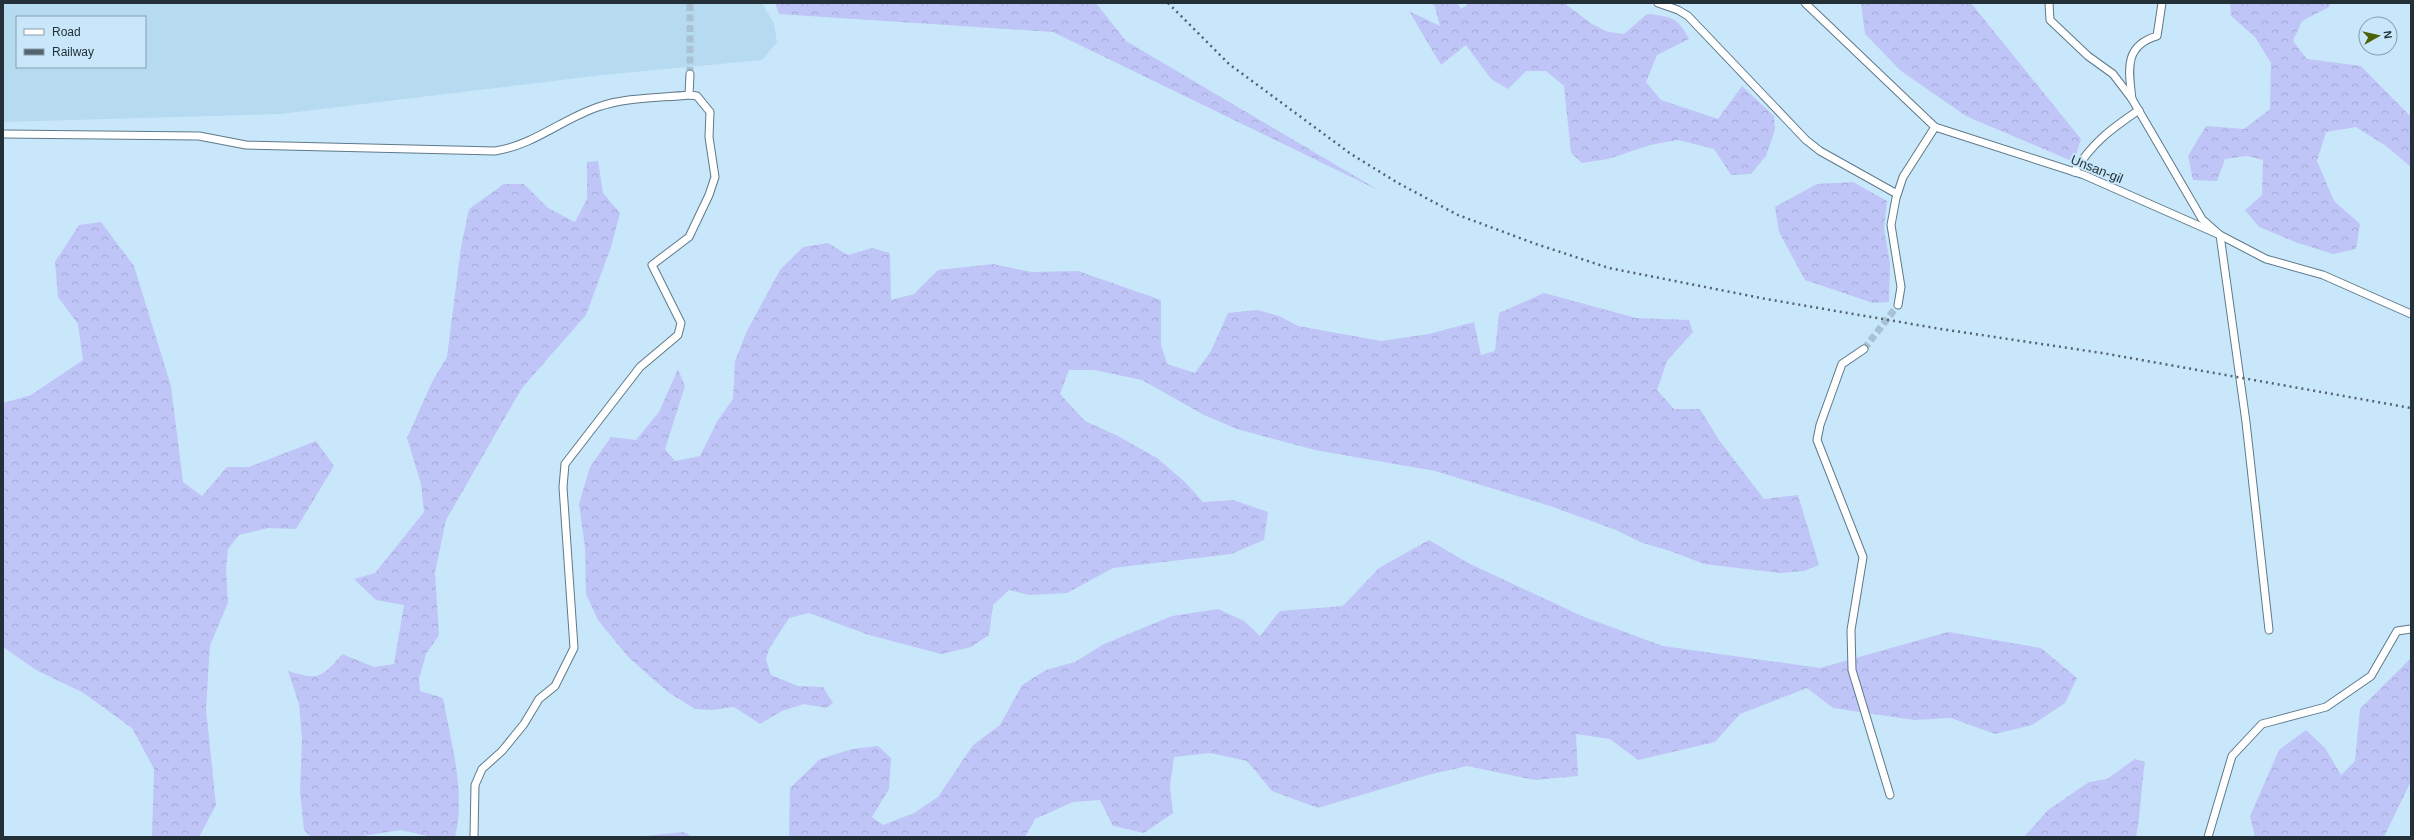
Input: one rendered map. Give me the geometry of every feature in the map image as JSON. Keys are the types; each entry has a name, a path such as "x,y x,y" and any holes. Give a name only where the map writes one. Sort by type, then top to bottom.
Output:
{"street":[{"path":"1658,3 1678,10 1688,16 1806,140 1820,151 1897,194"},
{"name":"Unsan-gil","path":"1805,3 1935,127 2074,172 2220,235 2266,259 2323,275 2411,314"},
{"path":"2049,3 2050,20 2088,56 2113,74 2132,99 2202,219 2220,235 2246,422 2269,630"},
{"path":"2132,99 2129,74 2130,57 2143,43 2158,36 2162,3"},
{"path":"688,95 690,74"},
{"path":"3,134 199,136 246,145 495,151 514,148 598,107 614,102 688,95 697,96 710,112 709,137 715,177 689,237 652,265 681,323 678,336 640,367 565,464 563,487 574,648 555,686 539,699 524,724 502,752 482,769 476,785 474,837"},
{"path":"2074,172 2095,143 2110,130 2139,110"},
{"path":"1898,305 1901,286 1891,225 1897,194 1903,177 1935,127"},
{"path":"1864,349 1842,364 1820,425 1817,440 1863,557 1851,630 1852,670 1890,795"},
{"path":"2208,837 2232,756 2262,724 2326,707 2371,676 2397,631 2411,629"}],"shaded area":[{"path":"3,3 762,3 774,24 777,42 762,60 602,75 280,114 3,122"}],"green space":[{"path":"775,3 1096,3 1126,41 1380,191 1053,32 779,14"},
{"path":"1432,3 1457,3 1461,9 1470,3 1564,3 1592,24 1608,32 1624,34 1647,14 1672,19 1681,26 1689,39 1657,55 1646,82 1661,100 1718,119 1742,86 1774,116 1775,130 1766,156 1751,174 1731,175 1714,149 1678,140 1650,145 1608,159 1582,163 1571,153 1564,86 1546,71 1526,71 1508,89 1491,79 1466,45 1441,65 1409,11 1440,26 1435,7"},
{"path":"1861,3 1971,3 2081,139 2074,162 1966,116 1901,71 1865,34"},
{"path":"2230,3 2330,3 2329,7 2302,21 2293,41 2307,59 2361,66 2411,117 2411,167 2386,146 2356,127 2326,132 2317,161 2334,201 2360,224 2356,249 2333,254 2298,243 2259,227 2245,210 2262,195 2263,160 2247,156 2225,159 2217,181 2193,180 2188,156 2206,126 2244,129 2270,109 2271,63 2255,37 2231,16"},
{"path":"598,161 603,193 620,213 611,247 586,315 522,388 446,520 435,572 439,635 426,654 419,679 420,691 443,698 458,785 459,803 455,837 432,837 401,830 356,837 311,837 304,830 300,792 302,738 299,704 288,671 306,676 318,675 324,673 342,654 374,667 394,664 404,605 376,600 354,579 375,573 424,512 421,484 407,438 432,382 447,357 461,247 469,209 504,184 524,184 548,208 575,222 587,199 587,162"},
{"path":"1853,182 1887,201 1884,229 1890,263 1889,302 1873,303 1805,280 1779,232 1775,207 1817,184"},
{"path":"101,222 134,266 171,386 183,482 202,496 227,467 249,467 316,441 334,466 296,529 268,528 239,535 228,549 226,570 228,603 210,645 206,709 216,805 199,837 152,837 154,769 132,728 82,692 36,670 3,647 3,403 31,395 83,360 78,324 58,297 55,262 79,225"},
{"path":"828,243 848,255 872,248 890,253 891,300 914,294 938,270 993,264 1031,272 1078,271 1161,300 1161,345 1167,364 1195,373 1211,351 1228,313 1257,310 1279,316 1298,326 1381,341 1429,334 1474,322 1481,355 1495,351 1499,313 1544,293 1636,318 1689,320 1693,332 1667,361 1657,390 1674,409 1700,409 1719,440 1764,499 1798,495 1819,565 1804,571 1781,573 1704,564 1673,552 1640,542 1616,530 1550,506 1435,471 1315,450 1237,429 1204,415 1142,380 1094,370 1069,370 1060,394 1085,421 1118,436 1157,458 1185,482 1203,502 1233,500 1268,512 1264,540 1231,554 1113,568 1067,593 1029,595 1009,590 993,605 989,635 971,647 941,654 869,635 809,613 789,618 769,649 766,659 771,675 798,686 823,687 833,703 826,708 804,704 782,711 760,724 734,707 712,710 695,709 668,692 629,658 598,620 586,594 585,547 579,504 590,467 611,437 636,440 659,412 678,369 685,386 665,449 675,461 700,456 718,420 733,399 735,361 747,331 780,270 803,247"},
{"path":"1429,540 1468,563 1584,617 1663,646 1820,668 1948,632 2041,648 2077,678 2065,703 2032,725 1995,734 1951,718 1914,720 1833,708 1807,688 1740,714 1715,742 1638,760 1610,739 1576,734 1578,776 1535,780 1467,766 1428,775 1318,808 1272,791 1247,761 1210,753 1174,757 1170,786 1173,813 1144,833 1113,826 1100,800 1073,802 1035,819 1025,837 789,837 790,788 820,759 852,749 878,746 891,758 889,789 872,817 883,825 914,813 938,797 973,745 1000,725 1022,685 1046,670 1075,662 1104,644 1172,616 1218,609 1244,621 1260,636 1280,611 1343,606 1379,568"},
{"path":"2411,658 2411,781 2384,837 2255,837 2250,816 2279,750 2306,730 2325,748 2341,775 2355,761 2360,709"},
{"path":"2135,759 2145,762 2136,837 2024,837 2048,810 2089,782 2107,779"},
{"path":"684,832 693,837 646,837 646,836"}],"tunnel":[{"path":"690,3 690,74"},
{"path":"1864,349 1898,305"}],"railway":[{"path":"1168,3 1229,64 1351,154 1398,183 1458,215 1536,244 1609,268 1766,299 1941,329 2102,353 2411,408"}]}
